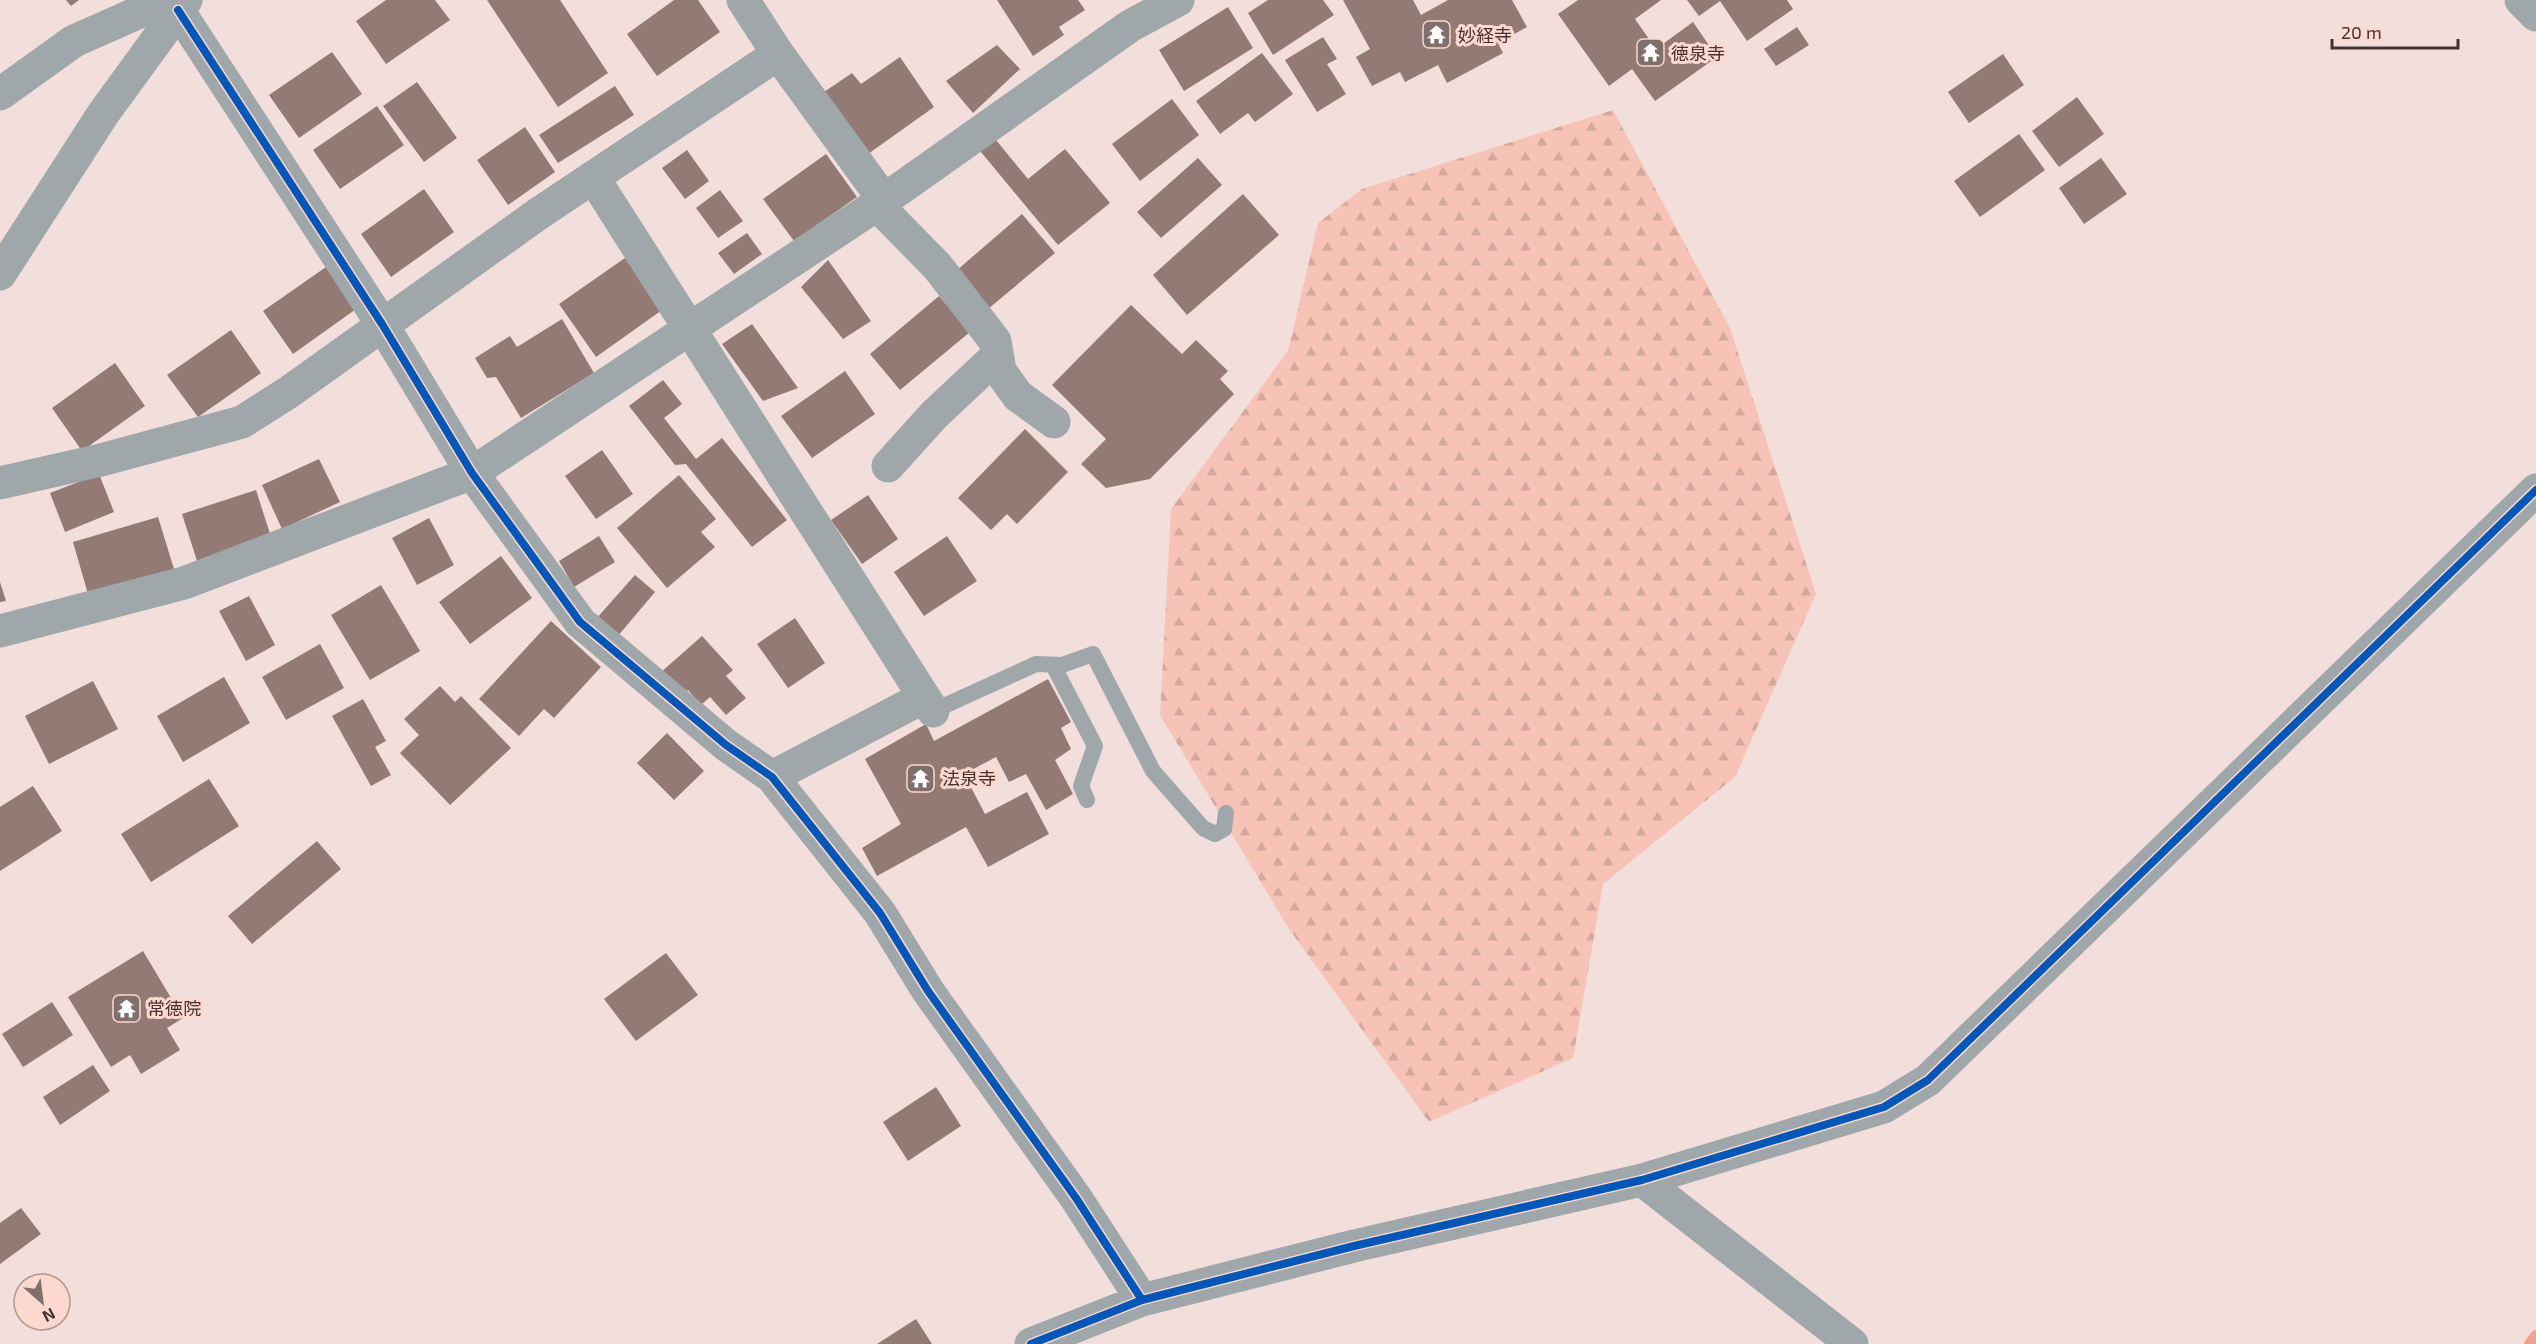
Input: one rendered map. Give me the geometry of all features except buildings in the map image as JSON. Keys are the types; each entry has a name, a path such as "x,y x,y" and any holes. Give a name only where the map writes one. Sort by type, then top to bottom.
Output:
{"street":[{"path":"743,0 880,203 937,266 995,341 1000,371 1018,396 1054,422"},
{"path":"0,631 184,583 472,473 880,203 1131,27 1178,0"},
{"path":"2521,0 2536,15"},
{"path":"0,94 74,41 177,3"},
{"path":"0,274 177,3"},
{"path":"177,3 382,324 472,473 579,622 726,745 772,777 880,913 928,991 1076,1198 1142,1300"},
{"path":"0,483 101,460 242,422 289,392 592,177 778,54"},
{"path":"592,177 929,704 772,777"},
{"path":"888,466 934,415 997,356"},
{"path":"1030,1344 1142,1300 1354,1246 1642,1180 1884,1107 1928,1080 2536,490"},
{"path":"1642,1180 1852,1344"}],"lane":[{"path":"929,704 1036,664 1062,665 1093,654 1153,771 1203,828 1215,834 1224,829 1226,813"},
{"path":"1053,665 1095,746 1081,786 1087,800"}],"green space":[{"path":"1613,110 1730,328 1816,594 1735,777 1603,884 1573,1058 1429,1122 1289,929 1160,715 1171,509 1288,351 1318,223 1362,189"}],"waterway":[{"path":"2530,1344 2536,1336"}],"cycle path":[{"path":"178,10 382,324 472,473 580,622 726,745 772,777 880,913 928,991 1076,1198 1142,1300"},
{"path":"1031,1344 1142,1300 1354,1246 1642,1180 1884,1107 1928,1080 2536,490"}],"place":[{"name":"妙経寺","path":"1437,35"},
{"name":"徳泉寺","path":"1650,53"},
{"name":"法泉寺","path":"921,778"},
{"name":"常徳院","path":"126,1008"}]}
